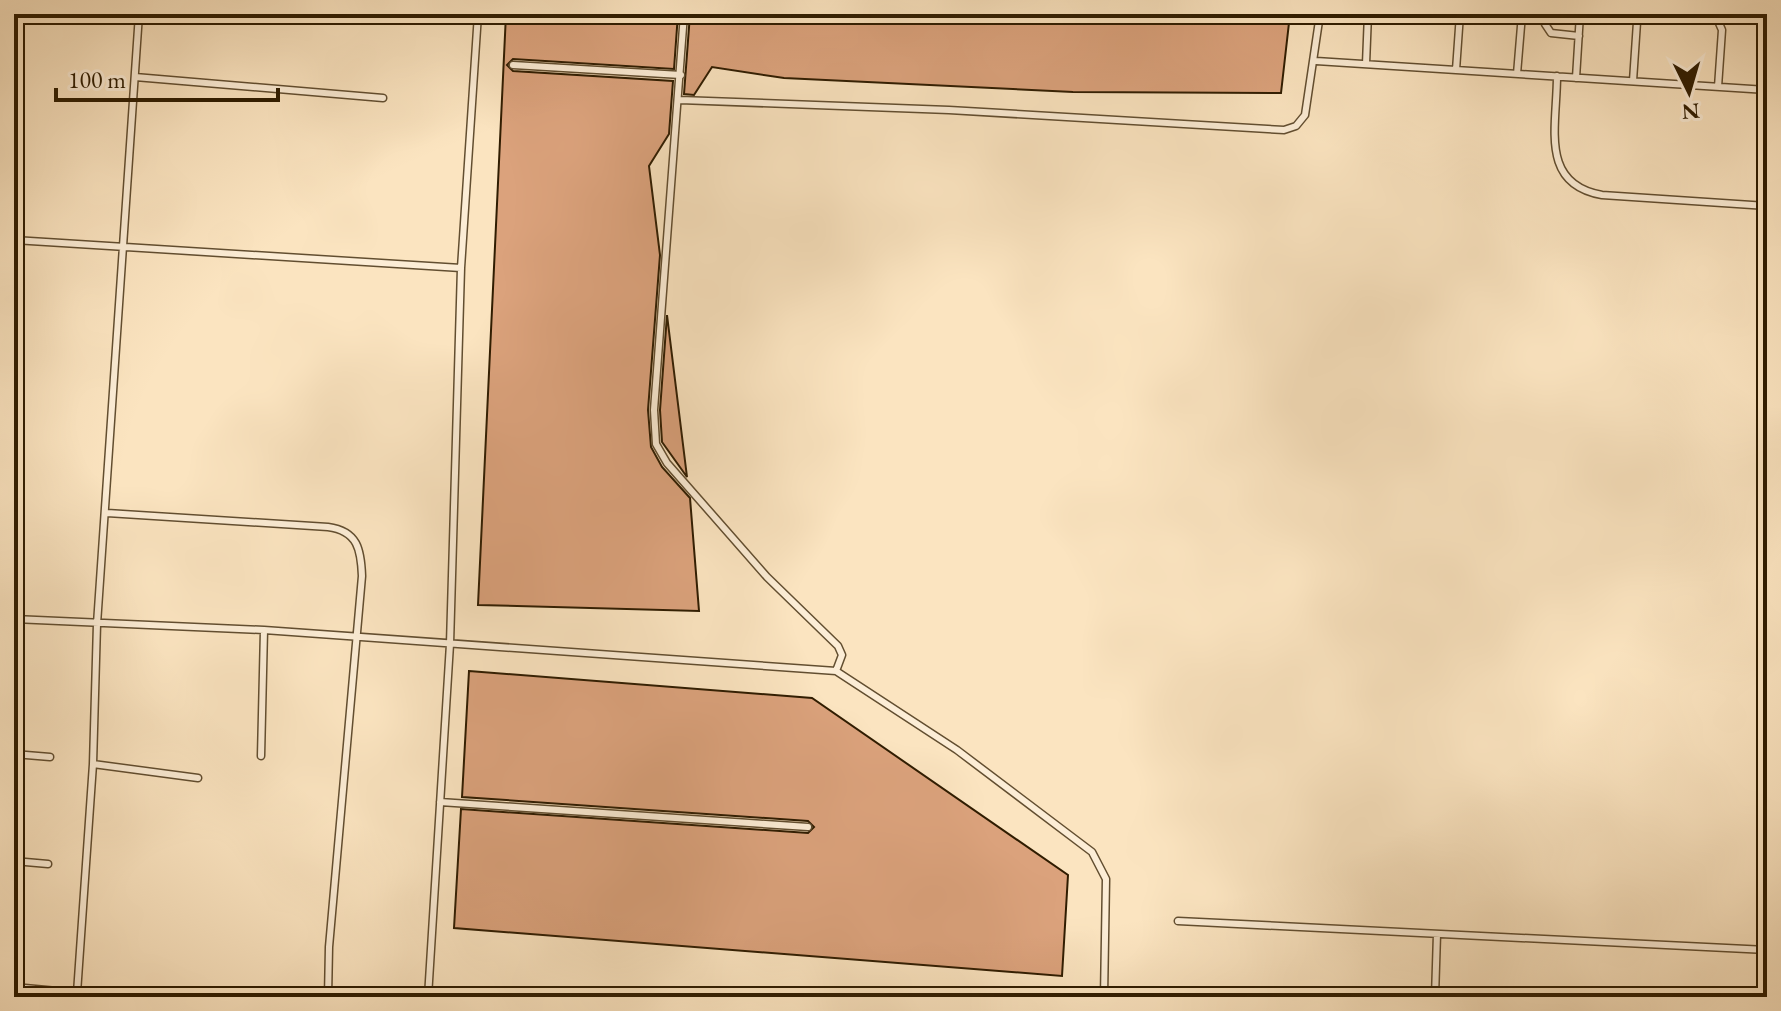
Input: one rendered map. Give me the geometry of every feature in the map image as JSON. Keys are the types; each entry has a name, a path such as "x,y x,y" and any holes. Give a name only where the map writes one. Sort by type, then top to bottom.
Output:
{"lane":[{"path":"77,993 93,764 97,624 139,14"},
{"path":"428,997 450,644 461,268 478,14"},
{"path":"684,14 680,100 654,410 656,444 687,488 767,577 838,646 842,655 836,671"},
{"path":"680,100 949,110 1284,130 1296,126 1305,115 1316,61 1320,14"},
{"path":"1366,64 1368,14"},
{"path":"1456,70 1460,14"},
{"path":"1517,74 1522,14"},
{"path":"1546,14 1545,24 1551,33 1579,36"},
{"path":"1576,78 1580,14"},
{"path":"1633,81 1637,22 1641,14"},
{"path":"1715,14 1722,30 1718,87"},
{"path":"1316,61 1767,90"},
{"path":"513,65 681,75"},
{"path":"1557,76 1557,159 1561,173 1569,183 1584,192 1602,195 1767,206"},
{"path":"135,77 383,98"},
{"path":"14,240 461,268"},
{"path":"107,513 339,528 355,538 360,549 362,576 328,997"},
{"path":"14,619 264,630 836,671 957,750 1092,852 1106,879 1104,994 1197,997"},
{"path":"261,756 264,630"},
{"path":"14,754 50,757"},
{"path":"93,764 198,778"},
{"path":"440,802 808,827"},
{"path":"14,861 48,864"},
{"path":"1178,921 1767,950"},
{"path":"1435,997 1437,934"},
{"path":"16,997 15,987 122,997"}],"building":[{"path":"506,14 678,14 674,69 513,59 507,65 513,71 673,81 669,134 649,166 660,255 648,410 651,447 662,467 690,498 699,611 478,605"},
{"path":"690,14 1290,14 1281,93 1073,92 784,78 712,67 694,95 684,94"},
{"path":"667,315 687,477 662,442 660,410"},
{"path":"469,671 812,698 1068,875 1062,976 454,928 461,809 808,833 814,827 808,821 462,797"}]}
